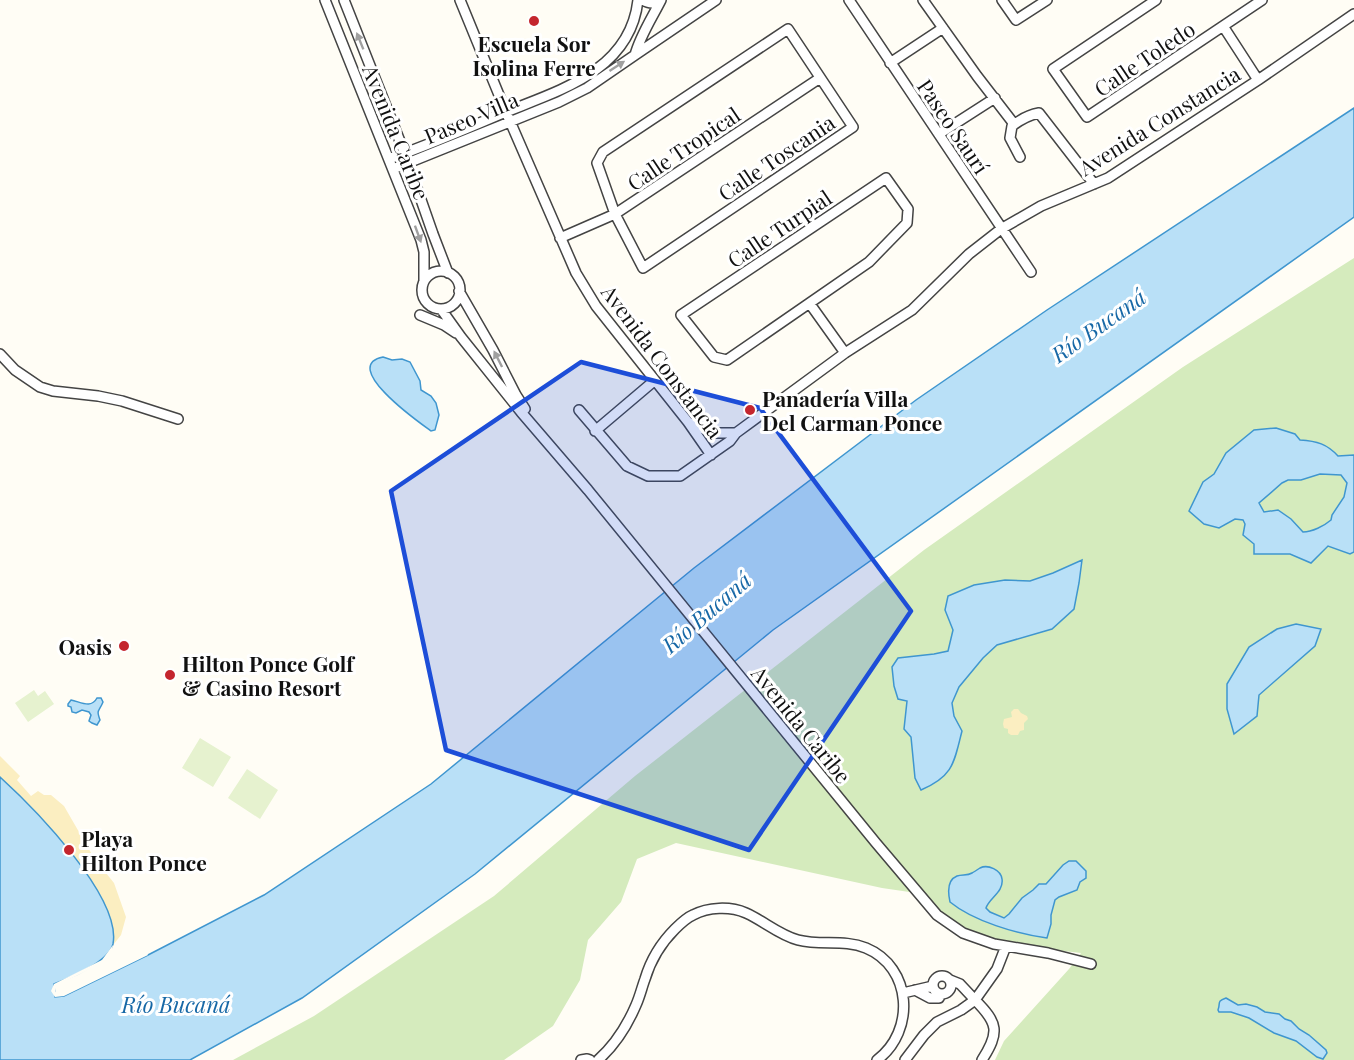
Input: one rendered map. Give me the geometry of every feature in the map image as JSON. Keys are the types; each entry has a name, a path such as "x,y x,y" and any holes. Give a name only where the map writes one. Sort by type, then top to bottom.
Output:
{"street":[{"name":"Avenida Caribe","path":"325,0 421,240 424,252 424,281"},
{"name":"Avenida Caribe","path":"344,0 407,158 448,273"},
{"name":"Avenida Constancia","path":"460,0 576,273 596,306 688,422 711,455 730,441 736,433 845,352 912,310 969,254 1001,229 1041,206 1108,178 1354,14"},
{"name":"Paseo Villa","path":"391,164 508,116 590,75 619,48 637,12 638,0"},
{"path":"643,0 654,4 661,1"},
{"name":"Paseo Villa","path":"508,116 559,102 587,88 716,0"},
{"name":"Paseo Saurí","path":"849,0 1030,272"},
{"path":"1002,0 1016,20 1047,0"},
{"name":"Calle Toledo","path":"1156,0 1053,69 1087,117 1262,0"},
{"path":"635,55 638,42 661,1"},
{"path":"924,1 1014,124"},
{"path":"649,25 658,35 664,35"},
{"name":"Calle Toledo","path":"1223,27 1258,80"},
{"path":"890,63 943,28"},
{"name":"Calle Toscania","path":"788,29 853,127 643,268 615,214 597,163 603,152 788,29"},
{"name":"Calle Tropical","path":"560,238 615,214 820,78"},
{"path":"939,134 995,98"},
{"path":"1020,157 1010,138 1012,126 1029,114 1040,113 1094,184"},
{"name":"Calle Turpial","path":"886,178 908,209 908,223 869,262 810,304 727,360 714,357 681,315 886,178"},
{"path":"437,271 448,273 456,280 458,296 452,305 441,309 430,305 422,289 424,281 437,271"},
{"name":"Avenida Caribe","path":"459,291 536,429"},
{"path":"810,304 845,352"},
{"name":"Avenida Caribe","path":"441,309 521,412 937,915 963,933 994,944 1048,953 1091,964"},
{"path":"420,315 444,325 461,337"},
{"path":"0,354 28,380 40,387 122,401 178,419"},
{"path":"596,431 654,381"},
{"path":"579,410 627,466 648,476 681,476 711,455"},
{"path":"688,422 712,433 736,433"},
{"path":"598,1060 626,1027 660,946 685,919 704,910 727,909 746,912 784,935 798,940 845,943 864,947 888,963 903,993 903,1014 899,1033 891,1047 877,1060"},
{"path":"905,1060 937,1022 975,1000 997,969 1006,946"},
{"path":"941,994 933,986 934,980 939,976 945,976 960,984 993,1023 995,1031 982,1060"},
{"path":"915,990 933,999 939,998 941,994 951,989 950,980"},
{"path":"903,993 933,986"},
{"path":"581,1060 590,1060"}],"highlighted area":[{"path":"581,362 760,408 911,611 749,850 446,750 391,491"}],"green space":[{"path":"1354,258 1354,1060 995,1060 1004,1041 1081,953 1029,947 976,936 942,914 923,894 882,888 676,843 637,859 621,902 588,940 580,980 553,1026 504,1060 233,1060 314,1016 494,896 635,776 924,550 1183,367"},
{"path":"34,690 38,696 45,691 54,704 28,722 15,703"},
{"path":"200,738 231,757 213,787 182,768"},
{"path":"247,769 278,790 260,819 228,798"}],"sand":[{"path":"1018,709 1028,719 1024,723 1024,730 1018,735 1008,733 1008,729 1004,728 1003,724 1004,719 1012,717 1011,712"},
{"name":"Playa Hilton Ponce","path":"0,756 20,776 17,780 31,796 38,791 44,795 51,795 64,806 94,858 114,883 126,917 121,935 110,949 0,796"}],"water":[{"name":"Río Bucaná","path":"1354,108 1354,217 773,630 475,874 302,998 190,1060 0,1060 0,777 33,809 72,854 104,902 112,925 113,944 110,951 88,969 54,984 55,997 64,996 264,895 431,784 694,568 916,400 1047,310"},
{"path":"383,357 410,362 420,381 421,390 431,396 436,403 439,415 435,430 431,431 399,406 376,382 370,371 372,362"},
{"path":"1276,428 1295,434 1300,440 1321,444 1338,456 1354,455 1354,552 1350,554 1328,546 1311,563 1290,554 1254,554 1254,544 1243,535 1245,524 1243,520 1235,519 1219,528 1204,524 1189,511 1203,482 1214,474 1226,453 1254,430","holes":["1320,474 1341,475 1347,483 1344,497 1331,520 1314,530 1303,532 1291,519 1278,510 1264,512 1259,503 1288,480 1301,480"]},
{"path":"1082,560 1074,609 1052,629 997,645 959,687 952,703 954,716 962,731 954,760 940,779 921,790 915,778 911,737 904,729 907,701 898,699 894,686 892,667 898,658 948,651 953,630 945,610 948,596 974,585 1005,580 1030,581"},
{"path":"1296,624 1321,629 1315,646 1259,695 1257,716 1234,734 1227,709 1227,684 1249,647 1277,629"},
{"path":"101,698 103,702 98,711 100,720 97,725 89,721 91,715 89,712 82,710 72,712 71,707 68,706 71,700 89,704"},
{"path":"1069,861 1076,861 1086,871 1086,878 1080,882 1077,890 1055,900 1047,938 996,926 971,915 950,902 951,880 983,867 990,867 999,873 1002,884 986,908 1004,918 1022,898 1039,884 1046,884"},
{"path":"1226,998 1238,1005 1246,1004 1265,1012 1279,1014 1309,1035 1327,1053 1323,1059 1317,1057 1296,1041 1274,1033 1249,1018 1231,1012 1219,1012 1220,1001"}],"pier":[{"path":"113,945 112,952 105,962 56,986 57,994 146,952 148,955 64,996 55,997 51,991 54,984 102,960"}],"place":[{"name":"Escuela Sor Isolina Ferre","path":"534,21"},
{"name":"Panadería Villa Del Carman Ponce","path":"750,410"},
{"name":"Oasis","path":"124,646"},
{"name":"Hilton Ponce Golf & Casino Resort","path":"170,675"},
{"name":"Playa Hilton Ponce","path":"69,850"}]}
